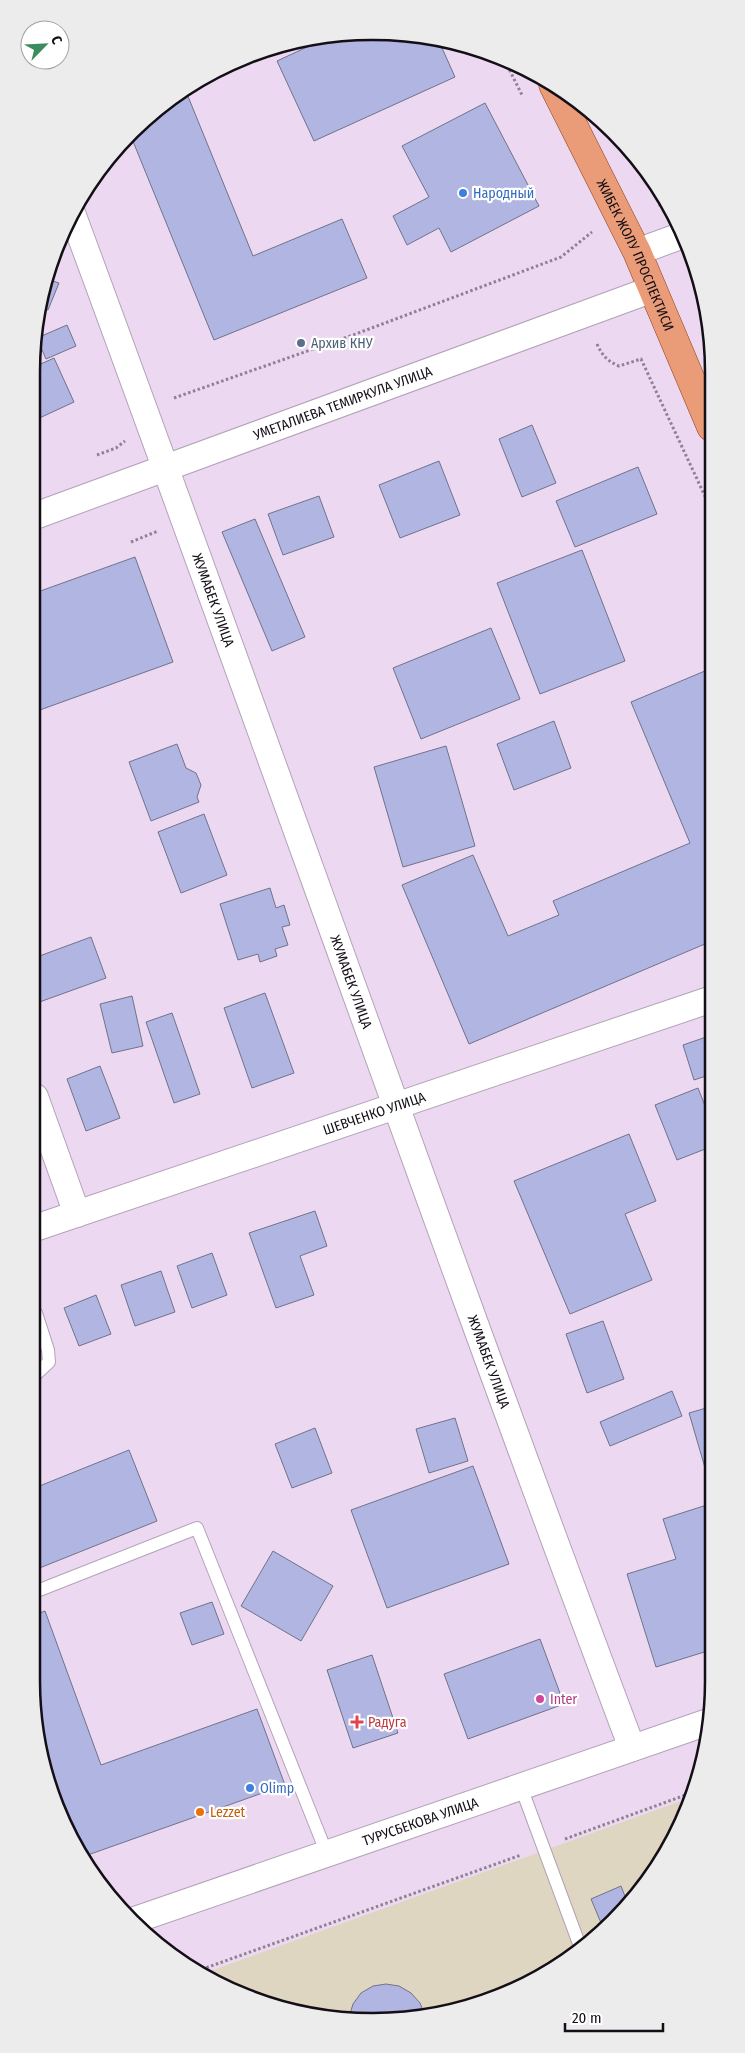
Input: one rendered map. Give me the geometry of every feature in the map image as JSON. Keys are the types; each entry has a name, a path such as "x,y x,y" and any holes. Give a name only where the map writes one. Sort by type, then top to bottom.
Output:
{"main road":[{"name":"ЖИБЕК ЖОЛУ ПРОСПЕКТИСИ","path":"558,97 637,252 705,413"}],"street":[{"name":"ЖУМАБЕК УЛИЦА","path":"75,222 395,1107 632,1748"},
{"path":"637,252 677,238"},
{"name":"УМЕТАЛИЕВА ТЕМИРКУЛА УЛИЦА","path":"40,514 653,289"},
{"name":"ШЕВЧЕНКО УЛИЦА","path":"40,1226 705,1001"},
{"path":"40,1111 77,1214"},
{"name":"ТУРУСБЕКОВА УЛИЦА","path":"140,1918 702,1724"}],"lane":[{"path":"40,1325 48,1350 49,1362 40,1370"},
{"path":"40,1590 197,1528 327,1854"},
{"path":"521,1786 578,1941"}],"path":[{"path":"174,398 353,335 561,257 592,232"},
{"path":"597,344 602,355 618,366 641,359 705,496"},
{"path":"131,542 158,531"},
{"path":"205,1968 684,1795"}],"shaded area":[{"path":"683,1800 671,1828 649,1865 608,1916 557,1957 520,1979 500,1988 459,2002 437,2007 394,2012 351,2012 308,2007 286,2002 245,1988 211,1971"}],"building":[{"path":"351,41 394,41 442,47 455,77 314,141 277,61 310,46"},
{"path":"188,96 253,256 342,219 367,278 214,340 133,142 153,123"},
{"path":"485,103 539,206 451,252 439,228 407,245 393,216 429,197 402,146"},
{"path":"53,281 59,283 48,310 46,308"},
{"path":"67,325 76,346 46,359 41,348 42,336"},
{"path":"54,358 74,402 40,418 40,372 40,364"},
{"path":"532,425 556,483 522,497 499,439"},
{"path":"439,461 460,515 400,538 379,485"},
{"path":"638,467 657,514 575,547 556,501"},
{"path":"319,496 334,537 283,555 268,514"},
{"path":"255,519 305,637 272,651 222,532"},
{"path":"582,550 625,661 540,694 497,583"},
{"path":"135,557 173,662 40,710 40,591"},
{"path":"491,628 520,699 421,739 393,668"},
{"path":"705,671 705,944 469,1044 402,885 473,855 508,936 559,915 553,901 690,843 631,702"},
{"path":"554,721 571,768 514,790 497,744"},
{"path":"177,744 186,768 196,773 201,785 197,797 199,802 151,821 129,762"},
{"path":"446,746 475,846 403,867 374,767"},
{"path":"204,814 227,875 181,893 158,832"},
{"path":"270,888 276,908 284,905 290,925 282,927 288,945 275,949 277,956 260,962 258,954 238,960 220,904"},
{"path":"91,937 106,978 40,1002 40,956"},
{"path":"265,993 294,1073 252,1088 224,1008"},
{"path":"132,996 143,1046 112,1053 100,1004"},
{"path":"172,1013 200,1094 174,1103 146,1022"},
{"path":"705,1037 705,1076 694,1080 683,1045"},
{"path":"100,1066 120,1118 86,1131 67,1079"},
{"path":"698,1088 705,1106 705,1149 677,1160 655,1105"},
{"path":"629,1134 656,1201 625,1214 652,1280 570,1314 514,1181"},
{"path":"315,1211 327,1246 300,1256 314,1295 276,1308 249,1233"},
{"path":"212,1253 227,1295 192,1308 177,1266"},
{"path":"161,1271 175,1312 135,1326 121,1285"},
{"path":"96,1295 111,1334 79,1346 64,1308"},
{"path":"603,1321 624,1379 587,1393 566,1334"},
{"path":"672,1391 682,1416 610,1446 600,1422"},
{"path":"705,1408 705,1468 689,1413"},
{"path":"455,1418 468,1461 429,1473 416,1429"},
{"path":"315,1428 332,1473 292,1488 275,1444"},
{"path":"129,1450 157,1521 40,1568 40,1486"},
{"path":"473,1466 509,1564 387,1608 351,1510"},
{"path":"705,1506 705,1652 656,1667 627,1574 676,1559 663,1519"},
{"path":"273,1551 333,1586 301,1641 241,1606"},
{"path":"212,1602 224,1634 192,1645 180,1613"},
{"path":"45,1611 101,1765 257,1709 285,1785 90,1854 65,1808 51,1767 46,1745 40,1680 40,1613"},
{"path":"540,1639 564,1704 468,1739 444,1674"},
{"path":"372,1655 398,1733 353,1748 327,1670"},
{"path":"621,1886 625,1896 601,1922 591,1899"},
{"path":"386,1984 399,1986 411,1993 420,2003 422,2009 372,2013 351,2012 353,2004 361,1993 373,1986"}],"place":[{"name":"Народный","path":"463,193"},
{"name":"Архив КНУ","path":"301,343"},
{"name":"Inter","path":"540,1699"},
{"name":"Радуга","path":"357,1722"},
{"name":"Olimp","path":"250,1788"},
{"name":"Lezzet","path":"200,1812"}]}
